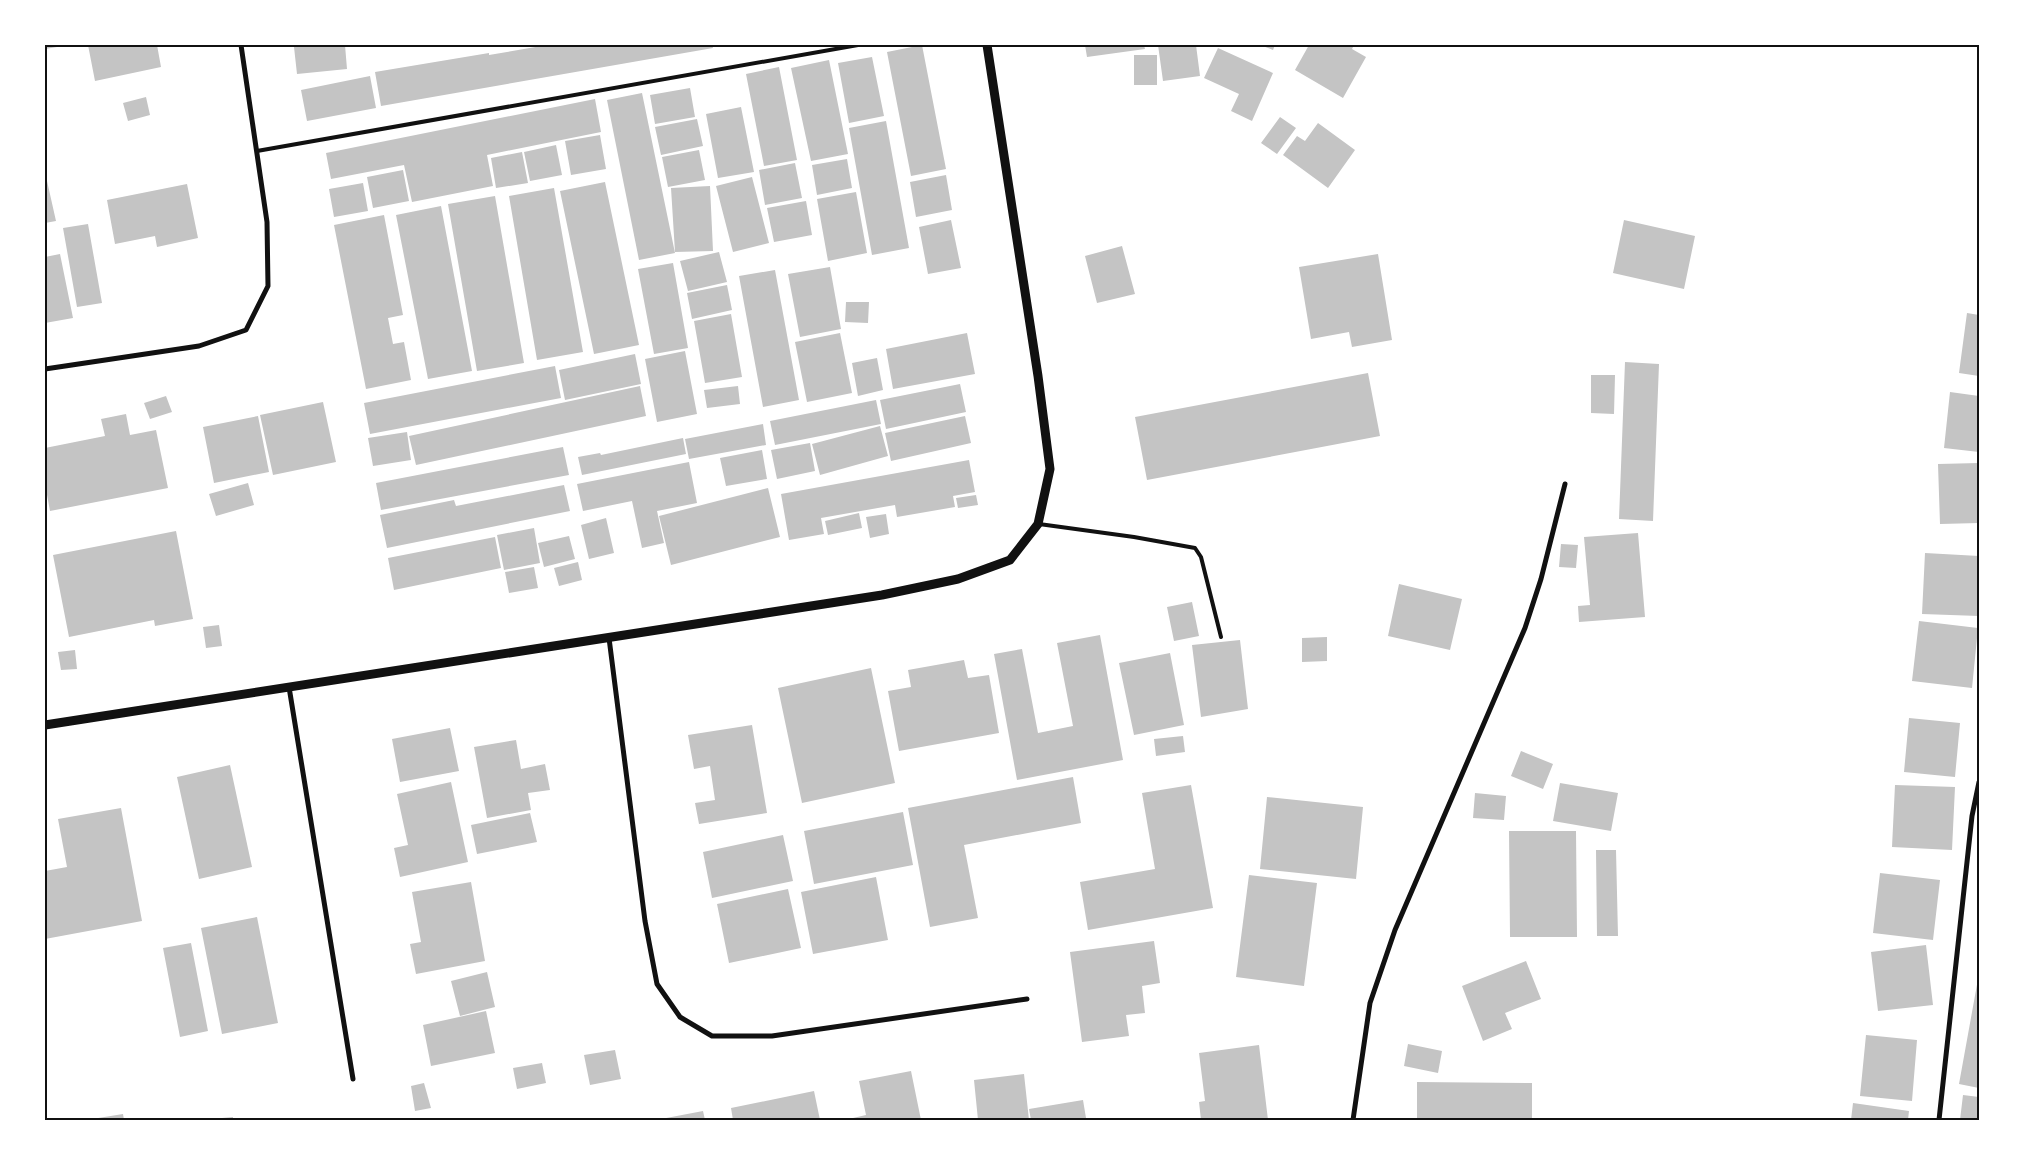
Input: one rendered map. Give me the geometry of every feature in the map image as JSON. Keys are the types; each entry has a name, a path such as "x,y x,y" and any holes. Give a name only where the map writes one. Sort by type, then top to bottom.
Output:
{"street":[{"path":"45,368 199,346 246,330 268,286 267,222 241,45"},
{"path":"45,725 882,595 958,579 1010,560 1038,524 1050,469 1038,376 987,45"},
{"path":"1353,1120 1370,1002 1394,930 1526,628 1541,579 1565,484"},
{"path":"609,638 645,921 658,984 680,1017 712,1036 772,1036 1027,999"},
{"path":"289,686 354,1078"},
{"path":"1939,1120 1972,816 1979,782"}],"lane":[{"path":"257,151 858,45"},
{"path":"1038,524 1134,537 1194,548 1201,557 1221,637"}],"building":[{"path":"45,45 62,45 63,46 45,49"},
{"path":"88,45 157,45 161,67 95,81"},
{"path":"345,45 347,69 297,74 294,47"},
{"path":"547,45 712,45 713,48 381,106 375,72"},
{"path":"922,45 946,169 911,176 887,52"},
{"path":"1085,45 1144,45 1145,49 1087,57"},
{"path":"1158,45 1196,45 1200,76 1163,81"},
{"path":"1260,45 1275,45 1273,50"},
{"path":"1309,45 1354,45 1352,49 1366,57 1343,98 1295,70"},
{"path":"1218,48 1273,73 1252,121 1231,111 1239,94 1204,78"},
{"path":"1134,55 1157,55 1157,85 1134,85"},
{"path":"872,57 884,116 849,123 838,63"},
{"path":"829,60 848,154 811,161 791,68"},
{"path":"779,67 797,160 764,166 746,74"},
{"path":"370,76 376,108 307,121 301,90"},
{"path":"690,88 695,117 655,124 650,95"},
{"path":"642,93 675,253 639,260 607,100"},
{"path":"146,97 150,115 128,121 123,103"},
{"path":"595,99 601,132 487,155 493,186 412,202 404,165 331,179 326,153"},
{"path":"741,107 754,172 718,178 706,114"},
{"path":"1280,117 1296,128 1277,154 1261,143"},
{"path":"697,119 703,146 661,155 655,127"},
{"path":"886,121 909,248 872,255 849,128"},
{"path":"1318,123 1355,150 1328,188 1283,155 1297,136 1305,141"},
{"path":"600,135 606,169 571,175 565,141"},
{"path":"556,145 562,175 530,181 524,152"},
{"path":"699,150 705,180 668,187 662,157"},
{"path":"522,152 528,183 496,188 491,158"},
{"path":"847,159 852,188 817,195 812,165"},
{"path":"795,163 802,198 765,205 759,170"},
{"path":"403,170 409,201 373,208 367,177"},
{"path":"45,172 56,221 45,223"},
{"path":"946,175 952,210 916,217 910,182"},
{"path":"752,177 769,243 733,252 716,186"},
{"path":"605,182 639,345 594,354 560,191"},
{"path":"363,183 368,211 334,217 329,189"},
{"path":"187,184 198,238 157,247 155,236 115,244 107,200"},
{"path":"710,186 713,251 675,252 671,188"},
{"path":"554,188 583,352 537,360 509,196"},
{"path":"856,192 867,253 828,261 817,199"},
{"path":"495,196 524,363 477,371 448,204"},
{"path":"806,201 812,235 774,242 767,208"},
{"path":"441,206 472,371 428,379 396,215"},
{"path":"384,215 403,315 388,318 393,344 404,342 411,380 366,389 334,225"},
{"path":"951,220 961,268 928,274 919,227"},
{"path":"1624,220 1695,236 1684,289 1613,273"},
{"path":"88,224 102,303 77,307 63,228"},
{"path":"1122,246 1135,294 1097,303 1085,256"},
{"path":"719,252 727,282 688,291 680,261"},
{"path":"60,254 73,318 45,323 45,257"},
{"path":"1378,254 1392,340 1352,347 1349,332 1311,339 1299,267"},
{"path":"673,263 688,348 654,354 638,269"},
{"path":"830,267 841,329 800,337 788,274"},
{"path":"775,270 799,400 763,407 739,276"},
{"path":"727,285 732,310 692,319 687,293"},
{"path":"846,302 869,302 868,323 845,322"},
{"path":"1967,313 1979,315 1979,376 1959,373"},
{"path":"731,314 742,377 705,383 694,321"},
{"path":"840,333 852,393 807,402 795,342"},
{"path":"967,333 975,374 893,389 886,349"},
{"path":"685,351 697,414 657,422 645,359"},
{"path":"635,354 641,384 565,400 559,370"},
{"path":"877,358 883,390 858,396 852,363"},
{"path":"1625,362 1659,364 1653,521 1619,519"},
{"path":"555,366 561,398 370,434 364,403"},
{"path":"1368,373 1380,436 1147,480 1135,417"},
{"path":"1591,375 1615,375 1614,414 1591,413"},
{"path":"960,384 966,412 886,429 880,400"},
{"path":"640,386 646,416 416,465 409,436"},
{"path":"738,386 740,404 707,408 704,390"},
{"path":"1950,392 1979,396 1979,452 1944,448"},
{"path":"166,396 172,412 150,419 144,403"},
{"path":"876,400 881,424 775,445 770,421"},
{"path":"323,402 336,462 273,475 260,415"},
{"path":"126,414 130,435 156,430 168,488 50,511 45,484 45,448 105,436 101,419"},
{"path":"258,416 269,472 214,483 203,427"},
{"path":"965,416 971,443 891,461 885,433"},
{"path":"763,424 766,445 689,459 685,439"},
{"path":"880,426 888,456 820,475 812,444"},
{"path":"407,432 411,460 373,466 368,438"},
{"path":"683,438 686,454 582,475 578,457 600,453 601,455"},
{"path":"810,443 815,471 777,479 771,450"},
{"path":"563,447 569,475 381,510 376,483"},
{"path":"762,450 767,479 726,486 720,458"},
{"path":"969,460 975,492 953,496 955,507 897,517 895,505 821,518 824,534 789,540 781,494"},
{"path":"689,462 697,503 657,511 664,543 642,548 632,501 583,511 577,484"},
{"path":"1979,463 1979,523 1940,524 1938,464"},
{"path":"248,483 254,505 216,516 209,494"},
{"path":"564,485 570,511 387,548 380,515 454,500 456,506"},
{"path":"768,488 780,537 671,565 659,516"},
{"path":"976,495 978,505 958,508 956,498"},
{"path":"859,513 862,528 828,535 825,521"},
{"path":"886,514 889,534 870,538 866,517"},
{"path":"606,518 614,553 589,559 581,525"},
{"path":"534,528 540,563 504,570 497,535"},
{"path":"176,531 193,619 155,626 154,620 69,637 53,555"},
{"path":"1638,533 1645,617 1579,622 1578,606 1590,605 1584,537"},
{"path":"569,536 575,559 544,567 538,543"},
{"path":"495,537 501,568 394,590 388,558"},
{"path":"1561,544 1578,545 1576,568 1559,567"},
{"path":"1925,553 1979,556 1979,616 1922,614"},
{"path":"578,562 582,580 559,586 554,568"},
{"path":"534,567 538,588 509,593 505,572"},
{"path":"1399,584 1462,599 1450,650 1388,636"},
{"path":"1192,602 1199,636 1174,641 1167,607"},
{"path":"1919,621 1978,628 1972,688 1912,681"},
{"path":"219,625 222,646 206,648 203,627"},
{"path":"1100,635 1123,760 1017,780 994,654 1022,649 1038,733 1073,726 1057,643"},
{"path":"1327,637 1327,661 1302,662 1302,638"},
{"path":"1240,640 1248,709 1201,717 1192,645"},
{"path":"75,650 77,669 61,670 58,652"},
{"path":"1170,653 1184,725 1134,735 1119,663"},
{"path":"964,660 968,678 989,675 999,733 899,751 888,691 911,687 908,670"},
{"path":"871,668 895,783 802,803 778,688"},
{"path":"1909,718 1960,723 1955,777 1904,772"},
{"path":"752,725 767,813 699,824 695,803 715,800 710,766 694,769 688,735"},
{"path":"450,728 459,771 400,782 392,739"},
{"path":"1183,736 1185,752 1156,756 1154,739"},
{"path":"516,740 521,769 545,764 550,790 528,793 531,810 487,818 474,747"},
{"path":"1521,751 1553,764 1543,789 1511,776"},
{"path":"230,765 252,867 199,879 177,777"},
{"path":"1073,777 1081,823 964,845 978,918 930,927 908,808"},
{"path":"451,782 468,862 400,877 394,848 408,845 397,794"},
{"path":"1560,783 1618,793 1611,831 1553,821"},
{"path":"1191,785 1213,908 1088,930 1080,882 1155,869 1142,793"},
{"path":"1895,785 1955,787 1952,850 1892,847"},
{"path":"1475,793 1506,796 1504,820 1473,818"},
{"path":"1267,797 1363,807 1356,879 1260,869"},
{"path":"121,808 142,921 45,939 45,871 67,867 58,819"},
{"path":"903,812 913,865 814,884 804,831"},
{"path":"530,813 537,842 477,854 471,825"},
{"path":"1509,831 1576,831 1577,937 1510,937"},
{"path":"783,835 793,881 712,898 703,852"},
{"path":"1596,850 1616,850 1618,936 1597,936"},
{"path":"1880,873 1940,880 1933,940 1873,933"},
{"path":"1249,875 1317,883 1304,986 1236,977"},
{"path":"876,877 888,940 813,954 801,892"},
{"path":"471,882 485,961 416,974 410,944 421,942 412,892"},
{"path":"788,889 801,948 729,963 717,904"},
{"path":"257,917 278,1023 222,1034 201,928"},
{"path":"1154,941 1160,983 1142,986 1145,1013 1126,1015 1129,1036 1082,1042 1070,952"},
{"path":"191,943 208,1031 180,1037 163,948"},
{"path":"1926,945 1933,1005 1878,1011 1871,952"},
{"path":"1526,961 1541,999 1505,1013 1512,1029 1483,1041 1462,986"},
{"path":"487,972 495,1007 460,1016 451,981"},
{"path":"1979,979 1979,1088 1959,1084"},
{"path":"486,1011 495,1053 431,1066 423,1025"},
{"path":"1866,1035 1917,1040 1912,1101 1860,1096"},
{"path":"1408,1044 1442,1051 1438,1073 1404,1066"},
{"path":"1259,1045 1268,1120 1201,1120 1199,1102 1205,1101 1199,1053"},
{"path":"615,1050 621,1079 590,1085 584,1055"},
{"path":"542,1063 546,1083 517,1089 513,1068"},
{"path":"911,1071 921,1120 853,1120 853,1118 866,1115 859,1081"},
{"path":"1024,1074 1029,1120 978,1120 974,1080"},
{"path":"1417,1082 1532,1083 1532,1120 1417,1120"},
{"path":"424,1083 431,1108 415,1111 411,1086"},
{"path":"814,1091 820,1120 733,1120 731,1108"},
{"path":"1963,1095 1979,1097 1979,1120 1960,1120"},
{"path":"1083,1100 1086,1118 1031,1120 1029,1109"},
{"path":"1853,1103 1909,1111 1908,1120 1851,1120"},
{"path":"703,1111 705,1120 661,1120 661,1119"},
{"path":"123,1114 124,1120 92,1120 92,1119"},
{"path":"233,1117 233,1120 211,1120 211,1119"}]}
